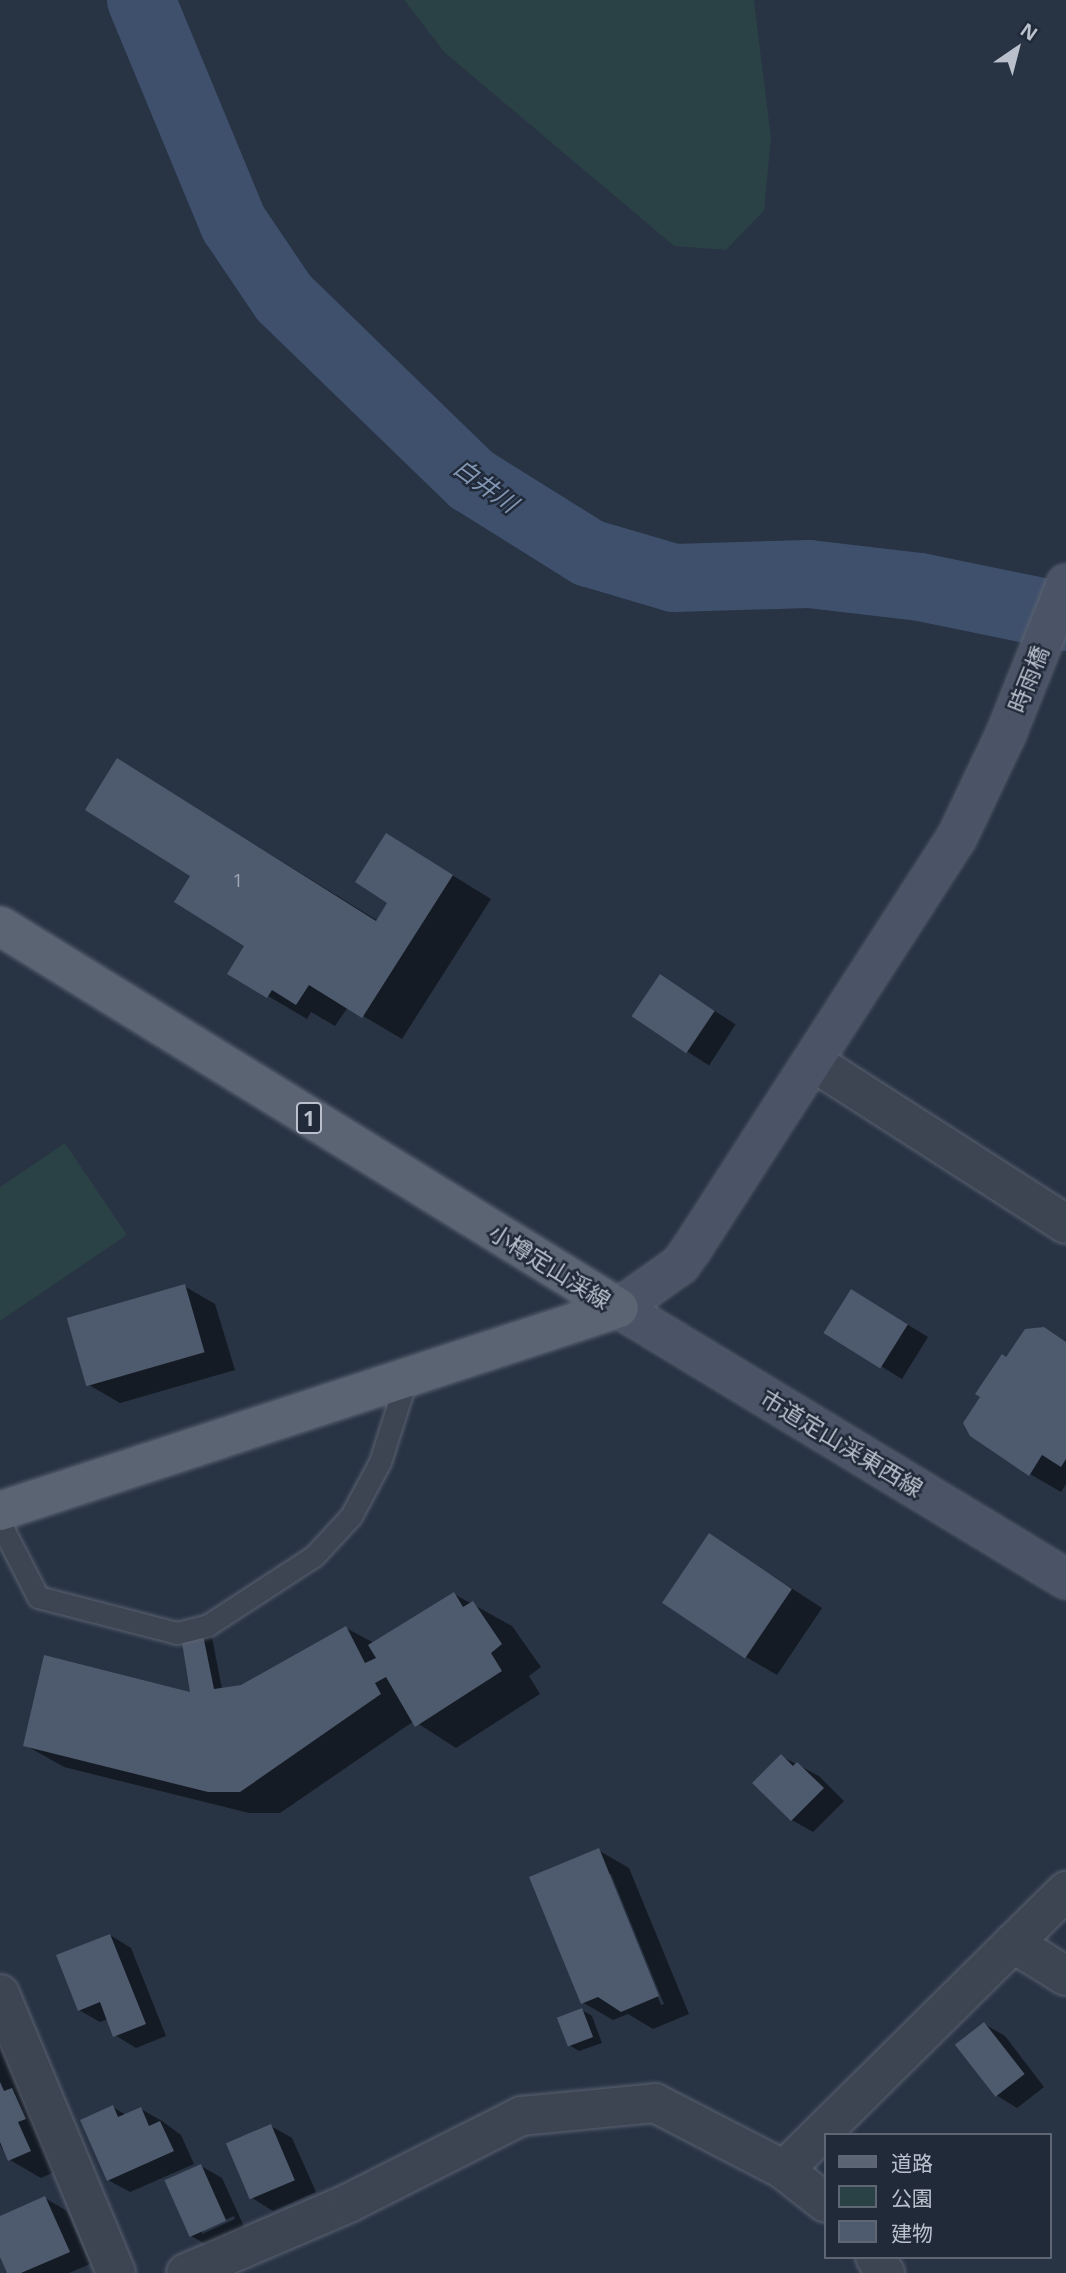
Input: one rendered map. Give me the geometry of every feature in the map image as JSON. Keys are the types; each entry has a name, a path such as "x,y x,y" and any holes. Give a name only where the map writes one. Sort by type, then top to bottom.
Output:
{"main road":[{"name":"小樽定山渓線","path":"0,926 619,1308"},
{"name":"小樽定山渓線","path":"0,1511 619,1308"}],"street":[{"name":"時雨橋","path":"619,1308 680,1265 815,1063 957,837 1006,734 1066,584"},
{"path":"815,1063 1066,1224"},
{"name":"市道定山渓東西線","path":"619,1308 1066,1579"},
{"path":"784,2170 1066,1891"},
{"path":"1013,1943 1066,1976"},
{"path":"0,1994 116,2273"},
{"path":"186,2273 349,2203 521,2116 655,2103 784,2170 824,2201"}],"lane":[{"path":"0,1523 38,1597 177,1633 208,1625 314,1556 351,1517 380,1462 406,1380"}],"green space":[{"path":"404,0 754,0 771,138 764,211 726,250 674,246 445,53"},
{"path":"65,1143 127,1235 0,1321 0,1187"}],"building":[{"path":"117,758 376,921 387,903 355,882 386,833 453,875 362,1018 309,985 296,1005 272,990 267,998 227,974 244,946 174,902 190,876 85,810"},
{"path":"660,974 715,1011 686,1053 631,1016"},
{"path":"185,1284 205,1352 86,1386 67,1318"},
{"path":"851,1289 908,1325 880,1369 823,1333"},
{"path":"1044,1327 1066,1342 1066,1459 1061,1467 1042,1455 1029,1476 970,1436 963,1423 980,1397 975,1394 1002,1354 1006,1357 1025,1329"},
{"path":"709,1533 792,1589 745,1659 662,1603"},
{"path":"454,1592 463,1607 473,1601 502,1644 491,1653 502,1671 415,1727 386,1677 375,1683 381,1694 240,1792 208,1792 23,1746 44,1655 190,1692 179,1624 200,1620 214,1689 241,1685 346,1626 365,1663 376,1658 368,1645"},
{"path":"781,1754 793,1766 797,1762 824,1788 791,1821 752,1783"},
{"path":"599,1848 659,1996 621,2012 598,1997 581,2004 529,1877"},
{"path":"110,1934 146,2024 113,2037 100,2002 78,2011 56,1955"},
{"path":"582,2008 593,2037 568,2047 557,2018"},
{"path":"984,2022 1025,2074 995,2097 955,2045"},
{"path":"0,2082 4,2091 12,2088 26,2119 18,2122 31,2151 8,2161 0,2142"},
{"path":"113,2105 118,2117 141,2107 149,2126 160,2121 174,2151 107,2181 80,2120"},
{"path":"271,2124 295,2180 250,2199 226,2143"},
{"path":"201,2164 226,2221 190,2237 164,2180"},
{"path":"45,2196 70,2252 21,2273 7,2273 0,2257 0,2216"}],"waterway":[{"name":"白井川","path":"141,0 234,224 284,298 472,480 589,553 674,578 809,574 920,587 1066,617"}]}
